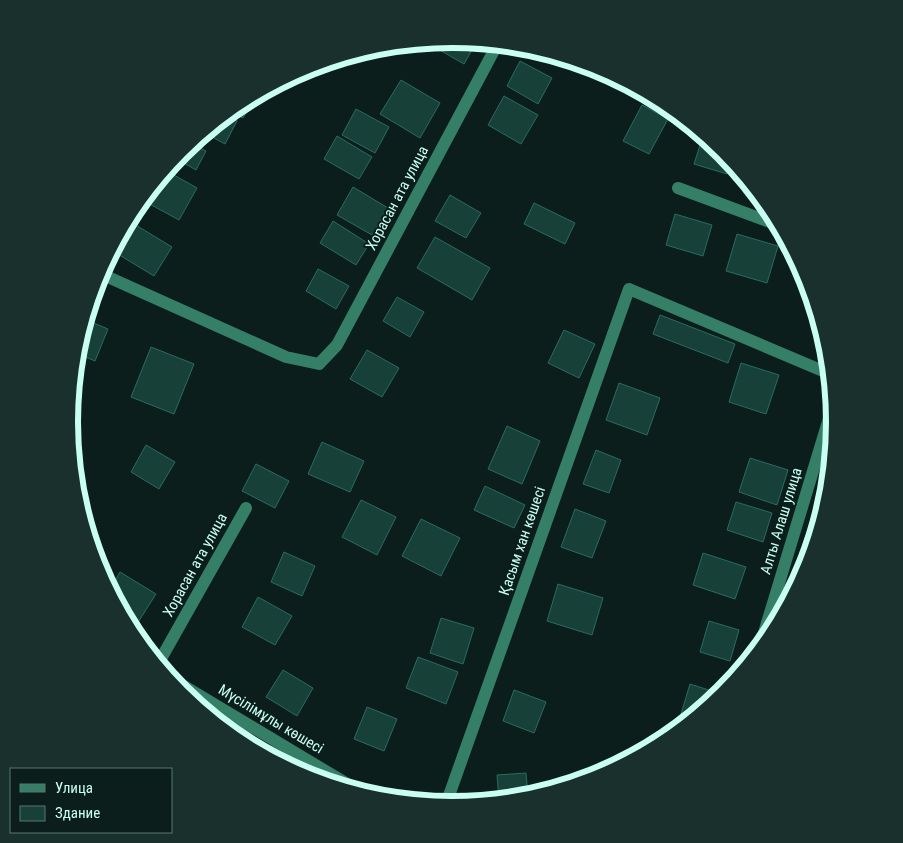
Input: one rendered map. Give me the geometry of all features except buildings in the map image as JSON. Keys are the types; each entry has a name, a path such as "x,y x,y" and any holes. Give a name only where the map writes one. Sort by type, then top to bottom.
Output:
{"street":[{"name":"Хорасан ата улица","path":"107,276 286,357 319,364 337,345 494,50"},
{"path":"678,188 766,221"},
{"name":"Қасым хан көшесі","path":"449,796 629,289 822,370"},
{"name":"Алты Алаш улица","path":"768,620 826,429"},
{"name":"Хорасан ата улица","path":"162,657 246,508"},
{"name":"Мүсілімұлы көшесі","path":"193,691 337,778"}]}
